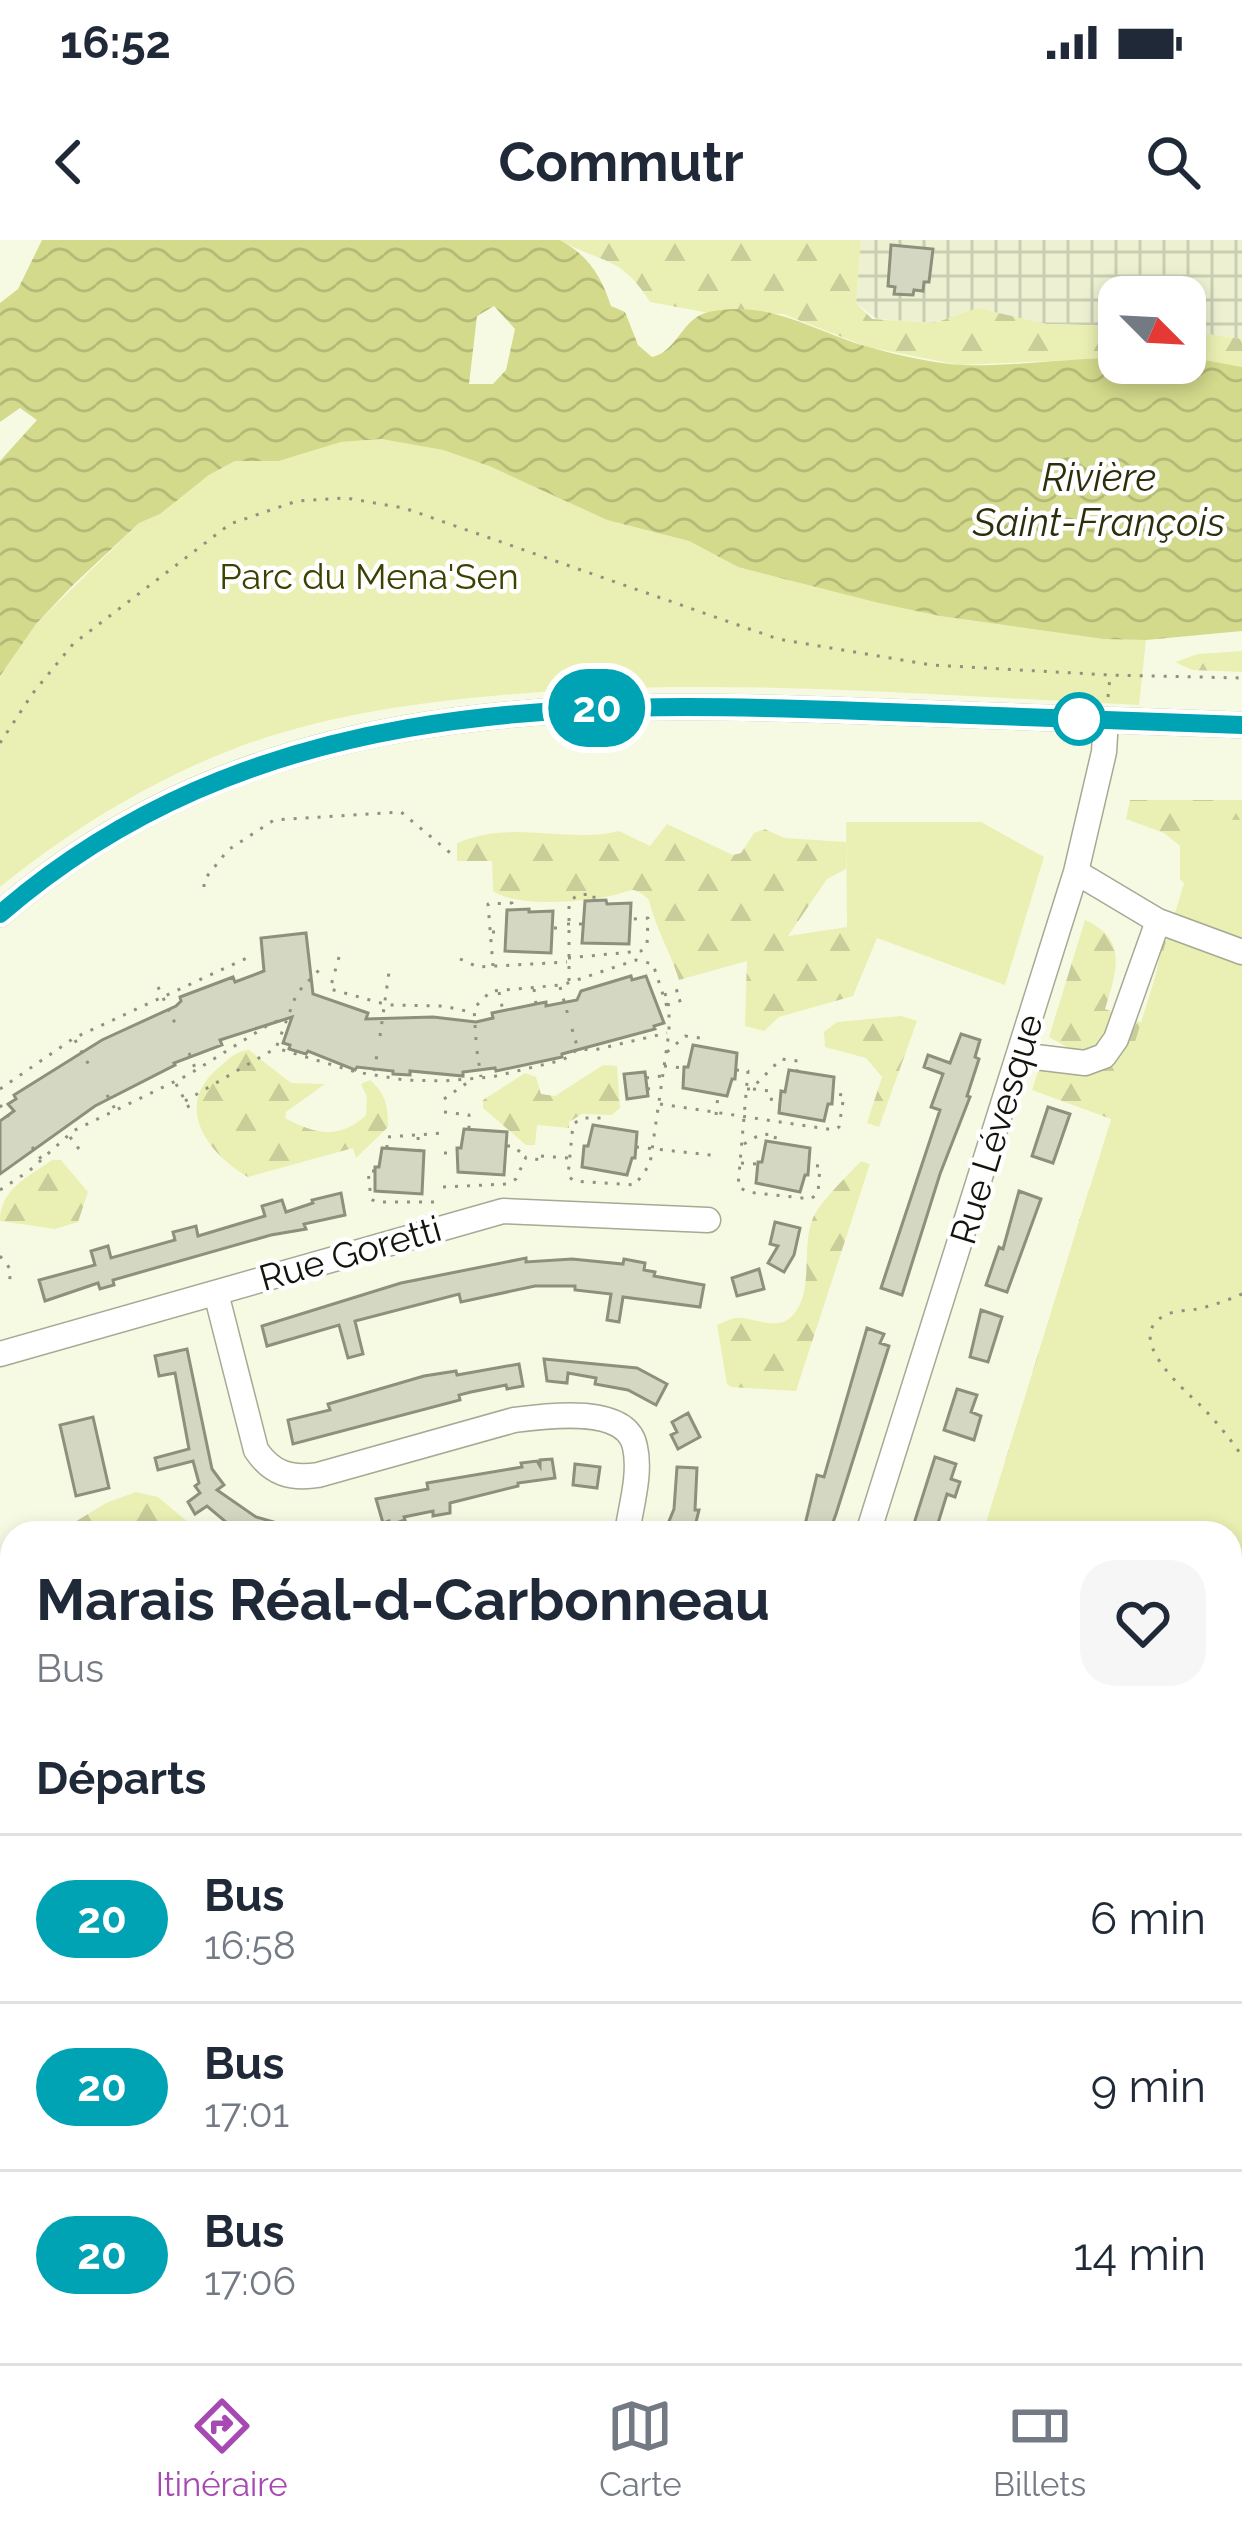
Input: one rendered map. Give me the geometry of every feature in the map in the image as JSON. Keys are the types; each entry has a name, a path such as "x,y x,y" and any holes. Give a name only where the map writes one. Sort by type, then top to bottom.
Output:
{"street":[{"path":"0,914 62,865 150,812 272,760 375,731 467,718 683,704 1242,724"},
{"name":"Rue Lévesque","path":"872,1521 1076,872 1104,752 1106,720"},
{"path":"1076,872 1158,921 1242,952"},
{"path":"1019,1054 1085,1063 1104,1056 1116,1039 1158,921"},
{"name":"Rue Goretti","path":"0,1354 503,1210 708,1220"},
{"path":"215,1293 256,1450 274,1470 289,1477 318,1475 484,1426 545,1416 601,1418 627,1430 634,1440 636,1473 629,1521"}],"path":[{"path":"0,743 73,644 230,524 297,500 346,498 404,508 778,639 931,664 1242,678"},
{"path":"1106,720 1110,675"},
{"path":"204,887 208,873 228,850 274,820 401,812 454,856"},
{"path":"569,983 569,903 577,895 594,894 594,901"},
{"path":"493,966 488,904 512,903 512,910"},
{"path":"460,959 478,967 641,951 647,945 648,918 632,919"},
{"path":"554,928 582,924"},
{"path":"490,932 504,932"},
{"path":"618,945 619,954"},
{"path":"540,953 540,963"},
{"path":"0,1088 74,1039 249,957"},
{"path":"339,957 330,989 385,1004 443,1006 473,1013"},
{"path":"476,1040 473,1013 486,994 560,986 643,960 653,964 667,1006 669,1032 650,1164 635,1185 574,1181 568,1176 573,1124 583,1118 601,1118 600,1125"},
{"path":"301,990 319,970"},
{"path":"380,1036 389,972"},
{"path":"560,986 568,1015"},
{"path":"158,987 175,1023"},
{"path":"534,988 536,1004"},
{"path":"499,990 503,1011"},
{"path":"664,995 679,990"},
{"path":"185,1101 276,1048 295,998"},
{"path":"667,1006 682,1000"},
{"path":"408,1005 408,1017"},
{"path":"443,1006 443,1018"},
{"path":"0,1190 69,1136 196,1071 273,1022 287,1020"},
{"path":"572,1029 578,1049"},
{"path":"276,1048 356,1072 415,1081 481,1077 563,1060 578,1049 594,1050 669,1032"},
{"path":"666,1054 685,1036 700,1038 699,1045"},
{"path":"74,1039 89,1065"},
{"path":"374,1074 378,1049"},
{"path":"477,1051 481,1077"},
{"path":"189,1054 196,1071"},
{"path":"749,1089 781,1059 798,1061 797,1071"},
{"path":"664,1066 684,1068"},
{"path":"736,1070 748,1071 749,1089 738,1186 747,1192 811,1199 818,1193 820,1166 809,1165"},
{"path":"646,1078 663,1076"},
{"path":"444,1100 471,1083 471,1078"},
{"path":"175,1082 193,1114"},
{"path":"647,1089 661,1088"},
{"path":"749,1089 770,1091 772,1102 780,1104"},
{"path":"658,1104 839,1126 844,1095 832,1094"},
{"path":"107,1095 117,1111"},
{"path":"716,1113 718,1096"},
{"path":"0,1105 9,1117"},
{"path":"443,1112 469,1115 470,1129"},
{"path":"387,1148 387,1137 443,1133"},
{"path":"418,1135 419,1151"},
{"path":"742,1146 761,1135 776,1135 775,1142"},
{"path":"69,1136 79,1149"},
{"path":"507,1146 526,1157 570,1158"},
{"path":"571,1146 584,1148"},
{"path":"32,1147 42,1160"},
{"path":"636,1148 711,1155"},
{"path":"443,1153 457,1153"},
{"path":"443,1186 507,1184 516,1179 526,1157"},
{"path":"740,1162 758,1164"},
{"path":"375,1172 368,1172 370,1198 385,1204 443,1202"},
{"path":"493,1175 493,1185"},
{"path":"412,1194 412,1204"},
{"path":"0,1256 11,1270 6,1284"},
{"path":"1242,1294 1201,1309 1169,1313 1158,1321 1152,1336 1169,1378 1198,1403 1242,1456"}],"shaded area":[{"path":"861,240 1242,240 1242,339 1206,334 1206,276 1098,276 1098,325 1046,324 977,309 935,323 877,319 856,303"}],"green space":[{"path":"560,240 861,240 856,303 872,319 935,323 977,308 1046,324 1098,325 1098,359 959,365 868,347 783,314 704,312 650,302 620,268"},
{"path":"1206,334 1242,339 1242,367 1206,361"},
{"name":"Parc du Mena'Sen","path":"381,439 443,450 489,466 607,520 689,541 738,567 940,616 1103,639 1146,640 1139,705 820,689 661,687 502,695 397,707 293,729 196,765 108,811 0,887 0,676 36,624 139,523 160,514 235,461 279,461 341,442"},
{"path":"1242,651 1242,672 1192,670 1175,662 1198,654"},
{"path":"1130,800 1242,800 1242,913 1194,894 1180,879 1180,846 1164,833 1126,819"},
{"path":"1204,819 1242,820 1242,1521 987,1521"},
{"path":"846,822 981,822 1044,857 1005,985 847,927"},
{"path":"667,824 733,855 741,853 754,833 764,829 785,838 846,842 846,869 827,879 788,936 847,927 877,938 853,996 779,1017 764,1031 745,1026 747,961 679,980 649,900 640,893 631,890 570,901 519,900 493,891 492,861 457,861 457,843 478,836 619,831 650,846"},
{"path":"1085,920 1108,936 1116,957 1105,1009 1145,1024 1163,942 1177,938 1242,1032 1242,1521 987,1521 1089,1189 1109,1174 1105,1166 1111,1119 1032,1090 1038,1071 1095,1063 1049,1037"},
{"path":"901,1016 917,1021 879,1127 867,1123 882,1077 866,1058 825,1047 824,1032 837,1022"},
{"path":"249,1050 291,1083 325,1084 286,1112 285,1118 317,1131 346,1128 366,1115 367,1097 361,1084 370,1080 385,1101 388,1127 356,1158 353,1148 248,1177 209,1143 197,1114 204,1084 232,1056"},
{"path":"603,1065 617,1066 620,1108 612,1115 582,1114 569,1122 569,1128 537,1125 535,1145 526,1145 483,1108 483,1100 525,1073 536,1077 541,1094 555,1096"},
{"path":"52,1160 61,1160 88,1192 78,1222 55,1229 0,1221 10,1192"},
{"path":"861,1161 870,1164 796,1391 731,1387 717,1325 735,1318 777,1323 790,1318 803,1297 813,1218"},
{"path":"136,1492 158,1497 187,1521 77,1521"}],"water":[{"name":"Rivière Saint-François","path":"42,240 560,240 593,268 611,306 625,312 638,345 652,357 668,349 699,315 731,309 772,313 869,347 950,364 1098,359 1098,384 1206,384 1206,360 1242,367 1242,631 1103,639 879,603 738,567 689,541 607,520 489,466 443,450 381,439 341,442 279,461 235,461 209,475 160,514 139,523 72,586 36,624 0,676 0,461 37,420 20,408 0,422 0,303 18,289","holes":["494,306 515,329 506,370 493,384 469,384 477,316"]}],"building":[{"path":"891,245 933,249 929,282 924,282 923,291 894,294 895,287 888,286"},
{"path":"606,900 607,904 631,903 629,944 582,943 585,901"},
{"path":"507,910 553,911 551,953 505,951"},
{"path":"306,933 313,994 368,1013 366,1019 433,1017 476,1022 493,1018 492,1013 577,1000 581,991 646,976 664,1023 562,1057 496,1071 463,1072 463,1076 355,1070 308,1051 289,1049 283,1043 292,1017 220,1040 222,1045 174,1063 95,1106 0,1174 0,1121 14,1111 8,1104 16,1099 14,1095 102,1040 176,1006 180,997 264,971 261,938"},
{"path":"961,1034 980,1040 975,1057 979,1059 902,1295 881,1288 940,1110 931,1107 943,1074 924,1067 928,1055 950,1063"},
{"path":"693,1045 737,1053 735,1079 727,1096 683,1088 684,1067 688,1067"},
{"path":"789,1070 834,1077 832,1104 828,1104 824,1121 779,1113"},
{"path":"645,1072 648,1096 627,1099 624,1074"},
{"path":"1048,1107 1070,1114 1053,1163 1032,1156"},
{"path":"593,1125 637,1132 635,1158 627,1175 582,1167"},
{"path":"464,1129 507,1132 504,1175 458,1172 457,1148 461,1148"},
{"path":"766,1141 810,1148 808,1175 800,1192 756,1183"},
{"path":"382,1148 424,1151 422,1194 375,1191 375,1167 379,1167"},
{"path":"1019,1191 1041,1199 1007,1292 986,1285 999,1247 1003,1249"},
{"path":"341,1193 345,1215 113,1280 114,1285 100,1289 98,1283 45,1301 39,1280 95,1265 91,1251 108,1246 111,1258 175,1240 173,1232 196,1226 198,1236 265,1216 262,1206 282,1200 286,1212"},
{"path":"775,1222 800,1228 784,1272 768,1263 778,1246 770,1244"},
{"path":"526,1258 526,1262 572,1259 623,1264 624,1259 645,1263 644,1270 655,1272 654,1276 704,1285 700,1307 623,1297 619,1322 607,1320 611,1294 575,1290 575,1286 535,1286 461,1302 459,1294 355,1321 363,1354 348,1358 339,1325 267,1346 262,1326 401,1283"},
{"path":"759,1269 764,1289 737,1296 732,1278"},
{"path":"981,1310 1002,1317 988,1362 970,1357"},
{"path":"867,1328 884,1334 880,1343 889,1346 833,1521 806,1521 817,1475 824,1477"},
{"path":"187,1349 212,1469 224,1485 217,1490 256,1517 270,1521 225,1521 207,1506 195,1514 188,1502 200,1493 193,1461 158,1470 155,1458 189,1449 175,1373 159,1376 155,1356"},
{"path":"544,1359 637,1368 667,1384 656,1405 628,1390 595,1384 596,1378 568,1373 567,1383 547,1381"},
{"path":"519,1364 523,1386 459,1395 460,1400 293,1444 288,1420 330,1410 328,1404 424,1376"},
{"path":"957,1389 977,1395 971,1412 981,1416 974,1440 944,1430"},
{"path":"688,1413 700,1437 678,1449 671,1435 677,1432 672,1422"},
{"path":"93,1417 109,1488 76,1496 60,1425"},
{"path":"935,1457 956,1464 951,1479 960,1482 955,1497 947,1494 939,1521 915,1521"},
{"path":"552,1459 555,1478 518,1483 450,1503 450,1513 433,1516 433,1511 402,1521 382,1521 376,1499 428,1489 427,1483 522,1467 521,1463 537,1461 540,1466 540,1460"},
{"path":"575,1464 600,1467 597,1488 573,1485"},
{"path":"677,1467 697,1468 696,1521 669,1521"}],"bus line":[{"name":"20","path":"0,914 86,849 172,801 311,747 413,725 529,712 683,704 1242,725"}]}
